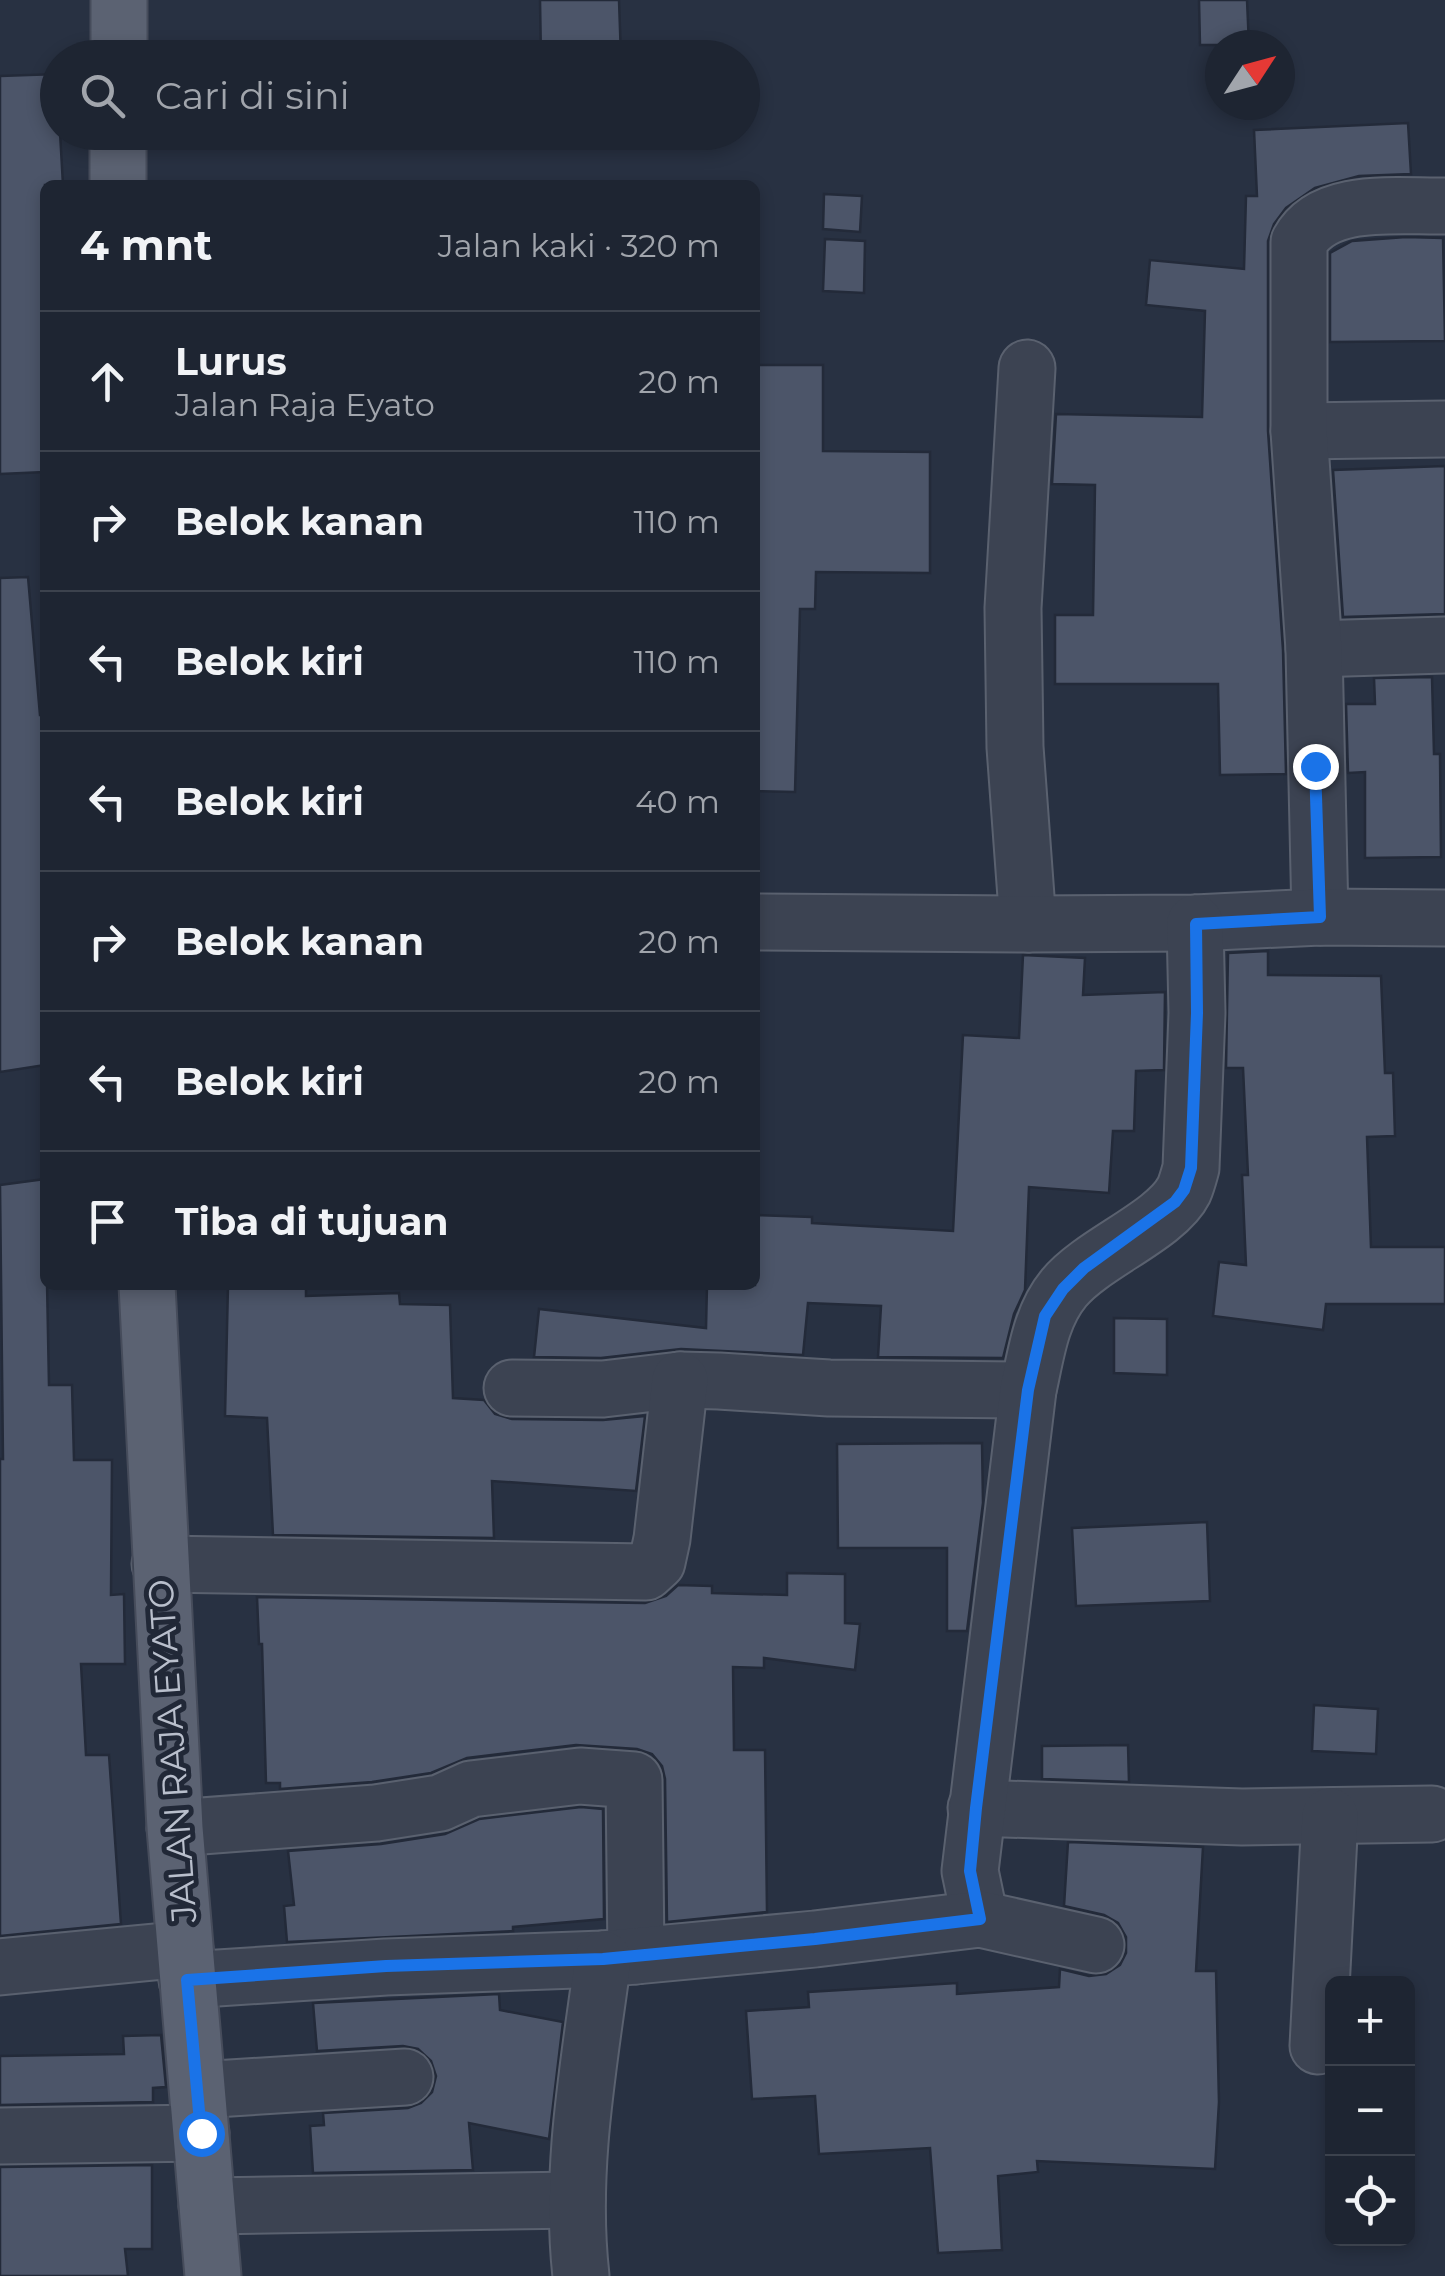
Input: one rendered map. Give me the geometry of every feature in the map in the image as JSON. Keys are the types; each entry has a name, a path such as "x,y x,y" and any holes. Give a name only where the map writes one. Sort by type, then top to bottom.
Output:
{"main road":[{"path":"119,0 119,40"},
{"path":"118,150 118,180"},
{"name":"JALAN RAJA EYATO","path":"147,1290 175,1828 213,2276"}],"street":[{"path":"1320,917 1314,650 1299,431 1299,242 1306,228 1320,218 1360,208 1445,206"},
{"path":"1027,368 1013,608 1015,747 1028,924"},
{"path":"1299,431 1445,429"},
{"path":"1314,650 1445,645"},
{"path":"760,922 1196,924 1320,917 1445,918"},
{"path":"980,1919 970,1871 1028,1390 1045,1316 1063,1289 1084,1268 1160,1216 1184,1190 1191,1168 1196,924"},
{"path":"512,1388 602,1389 680,1380 829,1388 1028,1390"},
{"path":"160,1564 646,1572 657,1562 662,1539 680,1380"},
{"path":"175,1828 376,1813 440,1802 471,1789 580,1776 634,1780 620,1957 580,2127 580,2276"},
{"path":"976,1808 1242,1818 1432,1814"},
{"path":"1318,2046 1330,1816"},
{"path":"0,1967 386,1966 620,1957 980,1919 1096,1945"},
{"path":"0,2136 200,2112 405,2076"},
{"path":"207,2206 577,2200"}],"building":[{"path":"540,0 619,0 620,40 541,40"},
{"path":"1199,0 1247,0 1248,30 1205,30 1205,45 1200,45"},
{"path":"40,75 40,150 61,150 63,180 40,180 40,472 0,474 0,76"},
{"path":"1408,123 1411,174 1359,176 1315,188 1286,208 1268,241 1268,431 1283,650 1286,774 1220,775 1218,684 1055,684 1055,615 1093,615 1095,485 1052,484 1056,414 1202,417 1205,311 1146,305 1150,260 1244,269 1246,196 1257,196 1254,130"},
{"path":"824,194 862,196 860,232 823,229"},
{"path":"1443,238 1445,341 1330,342 1330,253 1352,241"},
{"path":"825,239 865,241 864,293 823,291"},
{"path":"760,365 823,365 823,451 930,452 930,573 816,572 815,609 800,609 795,792 760,791"},
{"path":"1445,466 1445,614 1343,617 1333,470"},
{"path":"28,577 40,715 40,1066 0,1072 0,578"},
{"path":"1432,677 1434,754 1440,754 1441,857 1365,858 1365,772 1348,773 1346,704 1375,704 1374,678"},
{"path":"1268,951 1268,975 1381,976 1385,1073 1393,1073 1395,1136 1367,1137 1371,1247 1445,1247 1445,1304 1326,1304 1323,1330 1213,1316 1219,1262 1246,1265 1242,1175 1248,1175 1243,1068 1226,1068 1228,953"},
{"path":"1023,955 1085,958 1083,995 1165,992 1164,1070 1136,1071 1134,1131 1113,1131 1109,1193 1029,1187 1025,1290 1014,1314 1003,1358 878,1357 881,1306 808,1303 803,1355 681,1349 601,1358 534,1357 539,1309 706,1328 707,1290 760,1290 760,1215 812,1217 812,1223 953,1231 963,1035 1019,1038"},
{"path":"40,1180 40,1290 47,1290 49,1385 72,1385 74,1460 112,1460 111,1595 124,1594 125,1664 81,1664 86,1755 109,1755 121,1924 0,1936 3,1459 0,1185"},
{"path":"228,1290 306,1290 306,1296 399,1293 400,1304 450,1305 453,1398 484,1400 495,1414 512,1419 603,1420 645,1416 636,1491 492,1481 494,1538 273,1535 267,1418 225,1416"},
{"path":"1114,1318 1167,1319 1167,1375 1114,1373"},
{"path":"982,1443 983,1503 967,1631 947,1631 947,1548 838,1548 837,1444"},
{"path":"1207,1522 1210,1601 1076,1606 1072,1528"},
{"path":"787,1573 845,1574 845,1623 860,1624 855,1670 764,1658 764,1668 733,1667 734,1750 765,1750 767,1912 667,1922 665,1779 662,1766 652,1754 637,1749 576,1745 467,1758 431,1773 372,1782 280,1789 280,1783 266,1783 257,1597 645,1603 666,1596 678,1585 712,1586 712,1593 787,1595"},
{"path":"1314,1705 1378,1709 1376,1754 1312,1751"},
{"path":"1128,1745 1129,1782 1042,1779 1042,1746"},
{"path":"581,1807 603,1809 604,1919 513,1927 513,1931 287,1942 284,1906 294,1905 288,1851 381,1844 445,1834 479,1819"},
{"path":"1068,1842 1203,1847 1196,1971 1216,1971 1219,2102 1215,2169 1037,2161 1038,2172 998,2176 1002,2250 938,2253 930,2148 819,2154 815,2096 752,2099 746,2011 809,2007 808,1992 957,1983 957,1994 1059,1987 1060,1969 1089,1976 1106,1974 1120,1965 1126,1953 1126,1937 1118,1923 1104,1915 1064,1906"},
{"path":"499,1994 500,2010 563,2022 549,2139 469,2123 473,2170 313,2173 310,2126 324,2125 323,2113 408,2108 421,2103 432,2092 436,2076 431,2061 418,2049 403,2046 317,2051 313,2003"},
{"path":"161,2035 166,2087 153,2088 153,2102 0,2105 0,2056 124,2054 123,2036"},
{"path":"152,2165 152,2249 125,2249 128,2276 0,2276 0,2167"}],"route":[{"path":"201,2133 187,1980 386,1966 603,1959 980,1919 970,1871 976,1808 1028,1390 1045,1316 1063,1289 1084,1268 1160,1216 1184,1190 1191,1168 1196,924 1320,917 1315,766"}]}
